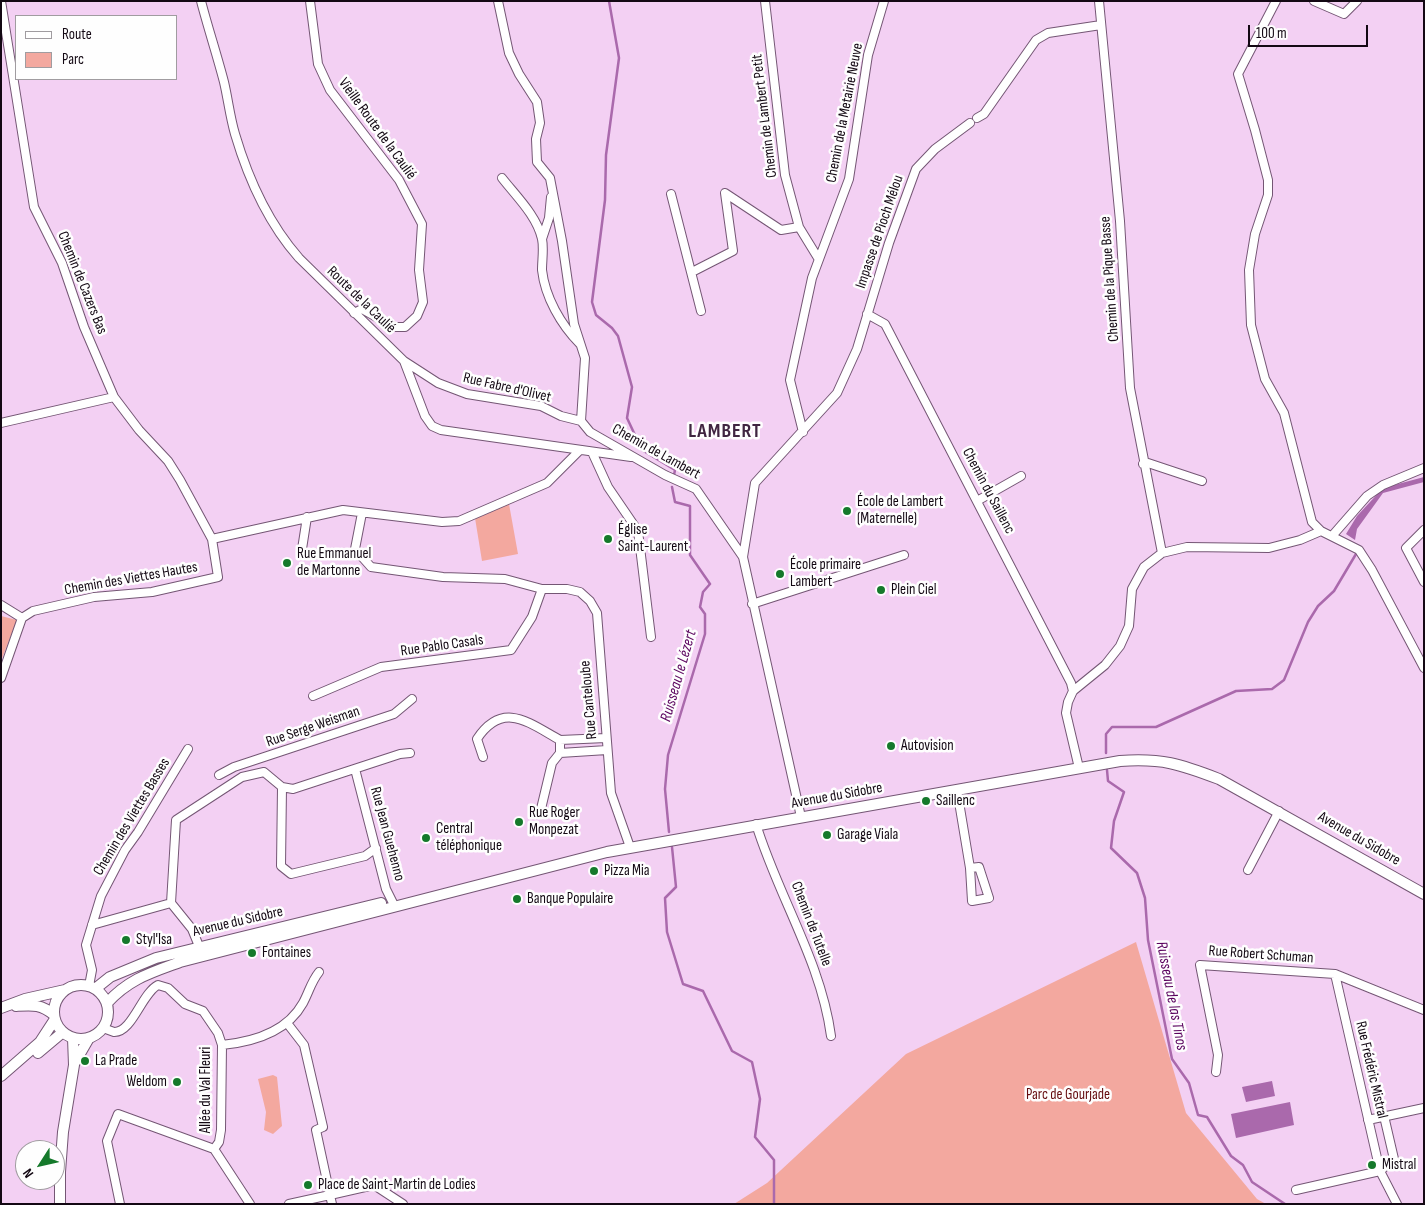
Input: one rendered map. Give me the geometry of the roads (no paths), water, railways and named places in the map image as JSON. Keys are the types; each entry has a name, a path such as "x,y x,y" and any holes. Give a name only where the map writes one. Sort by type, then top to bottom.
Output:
{"main road":[{"name":"Avenue du Sidobre","path":"92,987 126,969 156,958 201,951 348,919 630,847 1120,761 1151,759 1183,765 1220,779 1424,894"},
{"name":"Avenue du Sidobre","path":"107,1003 120,989 135,978 201,951"},
{"path":"3,1007 25,999 81,985 92,987 107,1003 107,1020 103,1028 89,1038 74,1065"},
{"path":"3,1075 40,1042 49,1030 55,1017 56,1001 65,990"},
{"path":"3,1007 36,1004 45,1007 55,1017 63,1032 73,1038 89,1038"},
{"path":"3,1075 26,1062 63,1032"},
{"path":"60,1204 63,1132 74,1065 73,1038"}],"street":[{"name":"Chemin de Cazers Bas","path":"1,1 34,207 62,263 84,327 114,397"},
{"name":"Route de la Caulié","path":"201,1 224,82 234,133 249,174 289,247 404,361 426,416 432,426 441,430 579,451 636,457"},
{"name":"Vieille Route de la Caulié","path":"310,1 318,64 330,90 399,180 422,224 419,270 423,302 417,316 405,327 394,327 362,309 354,312"},
{"path":"498,1 509,53 537,102 540,122 536,139 537,162 550,178 562,241 572,316 585,358 581,421"},
{"name":"Chemin de Lambert Petit","path":"765,1 785,175 799,227 818,258"},
{"name":"Chemin de la Metairie Neuve","path":"803,432 790,380 818,258 849,179 868,55 884,1"},
{"name":"Chemin de la Pique Basse","path":"1099,1 1120,221 1130,388 1143,464 1162,553"},
{"path":"1276,1 1238,74 1268,180 1268,195 1255,234 1249,270 1251,325 1265,379 1284,413 1312,522 1321,530 1359,550 1422,659 1424,668"},
{"path":"1314,1 1344,14 1357,1"},
{"name":"Impasse de Pioch Mélou","path":"743,557 755,483 838,393 857,349 889,243 916,169 935,149 984,114 1036,40 1048,33 1101,25"},
{"path":"502,178 533,218 542,239"},
{"path":"552,189 549,218 542,239 542,269 546,292 566,331 581,346"},
{"path":"692,272 733,251 725,193 781,230 799,227"},
{"path":"671,194 702,311"},
{"name":"Chemin du Saillenc","path":"867,314 885,324 1067,675 1073,691"},
{"name":"Rue Fabre d'Olivet","path":"404,361 438,383 467,394 541,406 561,416 581,421"},
{"path":"1,423 114,397"},
{"name":"Chemin des Viettes Hautes","path":"22,618 33,611 94,597 152,592 218,577 212,539 168,461 139,430 114,397"},
{"name":"Chemin de Lambert","path":"581,421 590,432 665,475 696,489 743,557 801,817"},
{"path":"212,539 343,510 442,522 459,520 548,483 579,451"},
{"path":"592,452 608,487 638,530 651,637"},
{"path":"1143,464 1148,463 1202,481"},
{"path":"1332,536 1367,496 1382,486 1424,468"},
{"path":"977,501 1021,476"},
{"name":"Rue Canteloube","path":"362,513 356,550 371,567 443,577 505,579 542,589 567,589 580,592 590,601 597,613 611,793 630,847"},
{"path":"302,549 307,518"},
{"path":"1079,768 1066,713 1068,702 1073,691 1105,666 1120,646 1129,626 1132,589 1144,567 1162,553 1187,547 1269,548 1300,540 1321,530"},
{"path":"1424,530 1406,548 1424,582"},
{"path":"752,604 904,555"},
{"name":"Rue Pablo Casals","path":"313,696 381,668 511,650 532,616 542,589"},
{"path":"1,605 22,618 1,678"},
{"name":"Rue Serge Weisman","path":"219,774 234,767 394,714 412,699"},
{"path":"483,757 477,739 487,725 503,719 518,717 560,740 606,738"},
{"path":"540,812 552,763 560,752 560,740"},
{"name":"Chemin des Viettes Basses","path":"92,987 92,970 86,945 101,896 124,850 138,832 188,749"},
{"path":"560,752 607,750"},
{"path":"264,772 282,787 293,789 400,754 410,753"},
{"path":"264,772 266,757"},
{"name":"Rue Jean Guehenno","path":"355,769 386,889 394,906"},
{"path":"201,951 192,929 171,904 176,820 242,777 264,772"},
{"path":"282,787 281,866 291,874 365,856 376,848"},
{"path":"957,790 970,868"},
{"path":"1248,870 1279,811"},
{"name":"Chemin de Tutelle","path":"756,824 808,952 829,1018 831,1036"},
{"path":"92,925 171,904"},
{"name":"Rue Robert Schuman","path":"1216,1072 1218,1055 1200,965 1335,974 1424,1010"},
{"path":"222,1045 266,1036 287,1023 302,1004 312,980 319,972"},
{"name":"Rue Frédéric Mistral","path":"1335,974 1380,1171 1397,1204"},
{"name":"Allée du Val Fleuri","path":"103,1028 114,1032 124,1029 151,989 158,985 168,988 185,1004 203,1010 218,1033 222,1045 221,1130 219,1142 214,1149 250,1204"},
{"path":"287,1023 304,1045 323,1128 316,1130 332,1204"},
{"path":"1368,1120 1424,1108"},
{"path":"120,1204 108,1141 118,1114 214,1149"},
{"name":"Rue Frédéric Mistral","path":"1380,1171 1394,1159 1384,1116"},
{"path":"1296,1190 1380,1171"},
{"path":"289,1204 374,1184 403,1204"}],"waterway":[{"name":"Ruisseau le Lézert","path":"609,1 619,58 606,155 605,200 592,302 596,315 612,328 618,336 632,387 627,418 642,450 675,470 674,475"},
{"name":"Ruisseau le Lézert","path":"669,832 665,789 668,755 705,634 705,614 700,607 703,592 710,584 690,555 690,506 675,502 672,487"},
{"name":"Ruisseau de las Tinos","path":"1106,753 1106,734 1112,727 1156,727 1236,691 1272,689 1284,680 1308,622 1318,606 1334,591 1356,554"},
{"name":"Ruisseau de las Tinos","path":"1107,770 1108,781 1124,792 1114,821 1111,848 1137,873 1145,898 1148,940 1172,1059 1189,1083 1198,1115 1207,1117 1231,1156 1243,1165 1252,1182 1285,1204"},
{"name":"Ruisseau le Lézert","path":"672,847 676,887 665,898 667,932 683,984 703,991 732,1051 752,1062 760,1099 755,1137 774,1160 774,1204"}],"place":[{"name":"École de Lambert (Maternelle)","path":"847,511"},
{"name":"Église Saint-Laurent","path":"608,539"},
{"name":"Rue Emmanuel de Martonne","path":"287,563"},
{"name":"École primaire Lambert","path":"780,574"},
{"name":"Plein Ciel","path":"881,590"},
{"name":"Autovision","path":"891,746"},
{"name":"Saillenc","path":"926,801"},
{"name":"Rue Roger Monpezat","path":"519,822"},
{"name":"Garage Viala","path":"827,835"},
{"name":"Central téléphonique","path":"426,838"},
{"name":"Pizza Mia","path":"594,871"},
{"name":"Banque Populaire","path":"517,899"},
{"name":"Styl'Isa","path":"126,940"},
{"name":"Fontaines","path":"252,953"},
{"name":"La Prade","path":"85,1061"},
{"name":"Weldom","path":"177,1082"},
{"name":"Mistral","path":"1372,1165"},
{"name":"Place de Saint-Martin de Lodies","path":"308,1185"}],"district":[{"name":"LAMBERT","path":"725,432"}],"park label":[{"name":"Parc de Gourjade","path":"1068,1095"}]}
